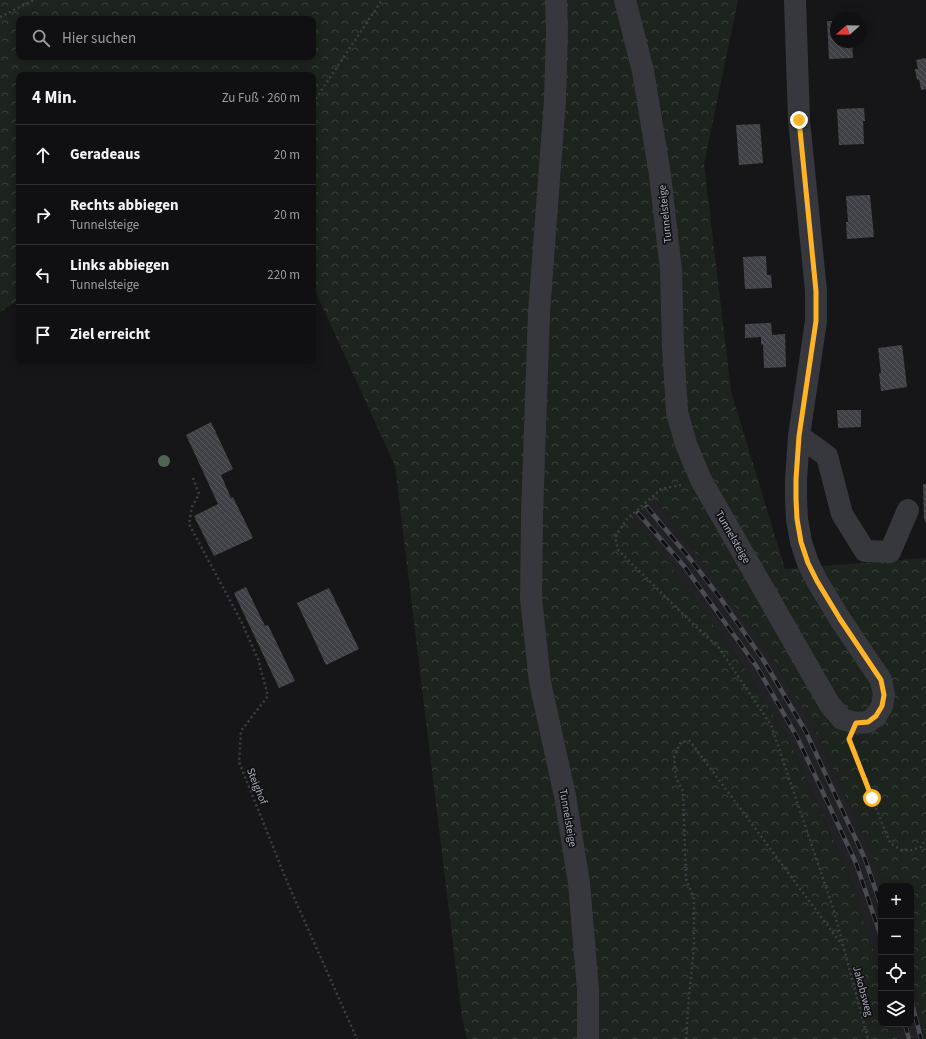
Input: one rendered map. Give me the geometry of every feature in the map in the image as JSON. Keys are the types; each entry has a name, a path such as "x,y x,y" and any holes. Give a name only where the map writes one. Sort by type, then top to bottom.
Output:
{"street":[{"name":"Tunnelsteige","path":"556,0 557,31 555,100 539,312 532,516 531,598 540,682 565,796 579,883 588,990 588,1039"},
{"name":"Tunnelsteige","path":"625,0 643,71 660,175 671,270 673,346 677,412 686,444 701,480 830,706 842,719 856,723"},
{"path":"795,0 799,120 816,291 816,321 799,436 796,499 797,519 801,542 808,563 817,581 840,619 881,680 884,695 882,706 876,716 868,722 856,723"},
{"path":"799,436 826,456 842,514 865,551 890,552 908,510"}],"path":[{"path":"0,17 34,0"},
{"path":"316,99 382,0"},
{"name":"Steighof","path":"193,478 199,494 192,507 189,524 241,621 258,659 268,696 241,731 239,762 288,884 357,1039"},
{"name":"Jakobsweg","path":"701,480 661,489 626,520 615,537 618,550 719,648 771,725 834,911 868,1039"},
{"path":"856,723 849,739 890,843 901,850 912,850 921,847 926,839"},
{"path":"686,1039 694,947 694,899 686,878 683,791 676,778 674,756 681,742 690,741 843,947"}],"shaded area":[{"path":"655,500 771,656 814,728 873,856 881,883 878,883 878,966 846,868 790,742 747,672 675,572 633,517"},
{"path":"914,994 926,1039 897,1039 894,1027 914,1027"}],"green space":[{"path":"0,0 738,0 704,164 731,391 785,569 926,558 926,1039 914,994 914,883 881,883 873,856 814,728 771,656 655,500 633,517 675,572 747,672 790,742 846,868 877,962 878,1027 894,1027 897,1039 467,1039 462,1018 395,466 316,293 316,72 16,72 16,302 0,312"}],"building":[{"path":"827,21 830,21 830,48 852,48 853,58 829,59"},
{"path":"926,58 926,89 921,90 915,69 918,69 916,60"},
{"path":"864,108 864,144 839,145 837,109"},
{"path":"760,124 763,163 739,165 736,125"},
{"path":"870,195 874,237 847,239 846,222 848,222 846,196"},
{"path":"766,256 767,275 771,275 772,288 745,289 743,257"},
{"path":"771,323 772,335 785,334 786,367 764,368 763,344 761,345 761,337 745,338 745,324"},
{"path":"902,345 907,387 881,391 879,373 881,373 878,348"},
{"path":"837,410 861,410 861,427 838,428"},
{"path":"211,422 233,469 221,475 231,498 233,497 253,538 214,556 194,516 218,504 186,435"},
{"path":"923,484 926,484 926,523 924,519"},
{"path":"246,587 265,626 268,625 295,681 279,688 234,593"},
{"path":"329,588 359,649 326,665 297,603"}],"railway":[{"path":"647,507 721,599 764,661 806,732 865,859 878,897"},
{"path":"638,513 684,566 757,667 797,737 856,863 878,928"},
{"path":"914,1011 921,1039"},
{"path":"906,1027 909,1039"}],"route":[{"path":"799,120 816,291 816,321 799,436 796,479 797,519 801,542 808,563 817,581 840,619 881,680 884,695 882,706 876,716 868,722 856,723 849,739 872,798"}]}
